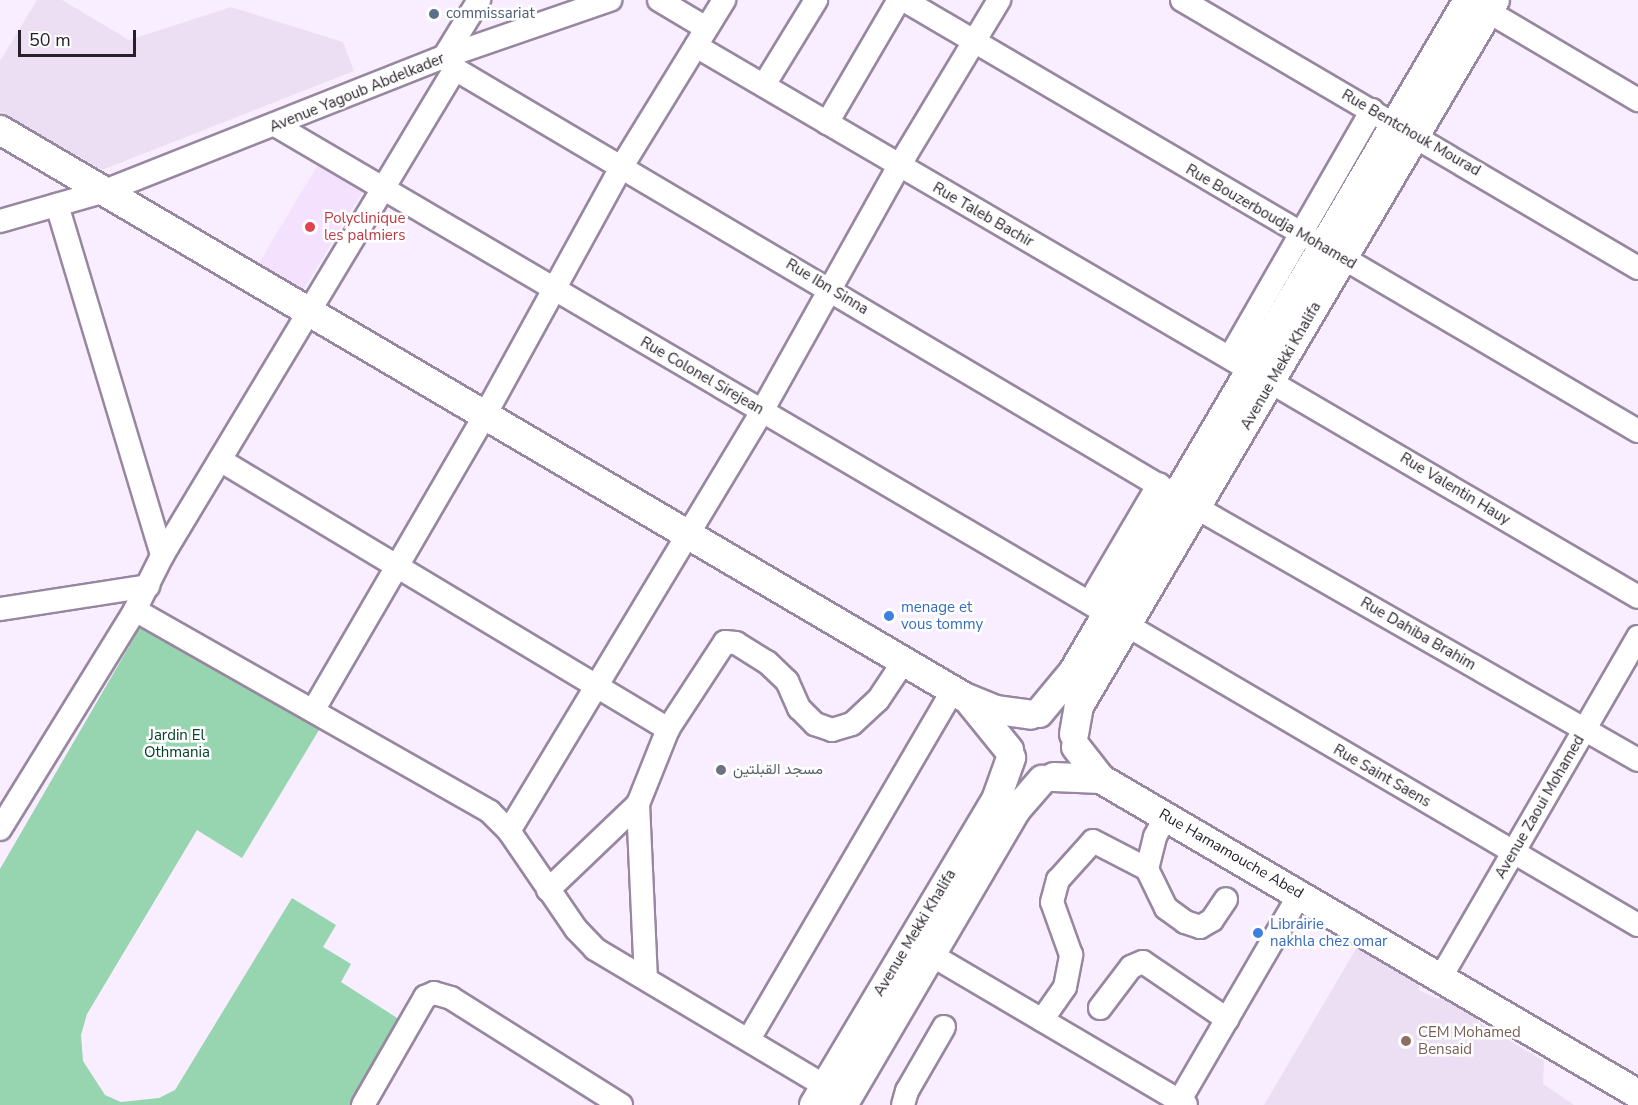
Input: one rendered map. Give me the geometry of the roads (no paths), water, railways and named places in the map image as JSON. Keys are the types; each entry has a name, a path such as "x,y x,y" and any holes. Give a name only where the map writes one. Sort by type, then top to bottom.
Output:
{"main road":[{"name":"Avenue Mekki Khalifa","path":"1035,714 1073,672 1252,369 1333,253 1394,123 1480,3"},
{"path":"0,130 687,536 958,693 997,710 1064,720 1101,779"},
{"name":"Avenue Mekki Khalifa","path":"1075,740 1079,706 1109,611"},
{"path":"958,693 991,724 1027,776 1048,779 1101,779"},
{"path":"1010,754 1012,732 1035,714"},
{"path":"1048,779 1070,765 1075,740"},
{"name":"Avenue Mekki Khalifa","path":"920,948 996,800 1010,754"},
{"name":"Avenue Mekki Khalifa","path":"827,1099 920,948 1016,810 1048,779"},
{"name":"Rue Hamamouche Abed","path":"1101,779 1638,1094"}],"street":[{"path":"0,829 135,610 162,556 381,186 449,63 479,0"},
{"name":"Avenue Yagoub Abdelkader","path":"0,220 105,191 449,63 610,0"},
{"name":"Rue Taleb Bachir","path":"659,0 701,37 764,85 899,166 1252,369"},
{"path":"314,709 396,563 485,415 622,166 724,0"},
{"path":"764,85 816,0"},
{"path":"826,123 899,0"},
{"name":"Rue Bouzerboudja Mohamed","path":"904,0 1638,431"},
{"path":"509,831 599,686 762,411 832,290 899,166 999,0"},
{"name":"Rue Bentchouk Mourad","path":"1182,0 1638,268"},
{"path":"1480,3 1638,100"},
{"name":"Rue Ibn Sinna","path":"449,63 1178,496"},
{"path":"1252,369 1298,233 1394,123"},
{"name":"Rue Colonel Sirejean","path":"277,126 762,411 1109,611"},
{"path":"57,205 162,556"},
{"name":"Rue Valentin Hauy","path":"1252,369 1638,597"},
{"path":"220,460 396,563 668,729"},
{"path":"1109,611 1178,496"},
{"name":"Rue Dahiba Brahim","path":"1178,496 1638,760"},
{"path":"0,609 148,586"},
{"path":"135,610 314,709 490,812 509,831 548,890 595,949 749,1039 827,1099"},
{"name":"Rue Saint Saens","path":"1109,611 1513,853 1638,925"},
{"name":"Avenue Zaoui Mohamed","path":"1441,977 1638,637"},
{"path":"646,977 638,804 668,729 725,642 736,643 767,662 787,681 799,708 815,724 832,730 852,724 878,700 904,661"},
{"path":"749,1039 958,693"},
{"path":"548,890 638,804"},
{"path":"1166,816 1155,837 1148,869 1166,908 1185,922 1200,927 1212,920 1226,899"},
{"path":"1042,1020 1065,987 1071,955 1052,902 1058,880 1093,841 1148,869"},
{"path":"920,948 1180,1104 1300,894"},
{"path":"1100,1008 1131,966 1143,962 1227,1019"},
{"path":"363,1105 425,997 434,993 451,998 621,1105"},
{"path":"903,1105 907,1091 944,1027"}],"place":[{"name":"commissariat","path":"434,14"},
{"name":"Polyclinique les palmiers","path":"310,227"},
{"name":"menage et vous tommy","path":"889,616"},
{"name":"مسجد القبلتين","path":"721,770"},
{"name":"Librairie nakhla chez omar","path":"1258,933"},
{"name":"CEM Mohamed Bensaid","path":"1406,1041"}],"park label":[{"name":"Jardin El Othmania","path":"177,744"}]}
